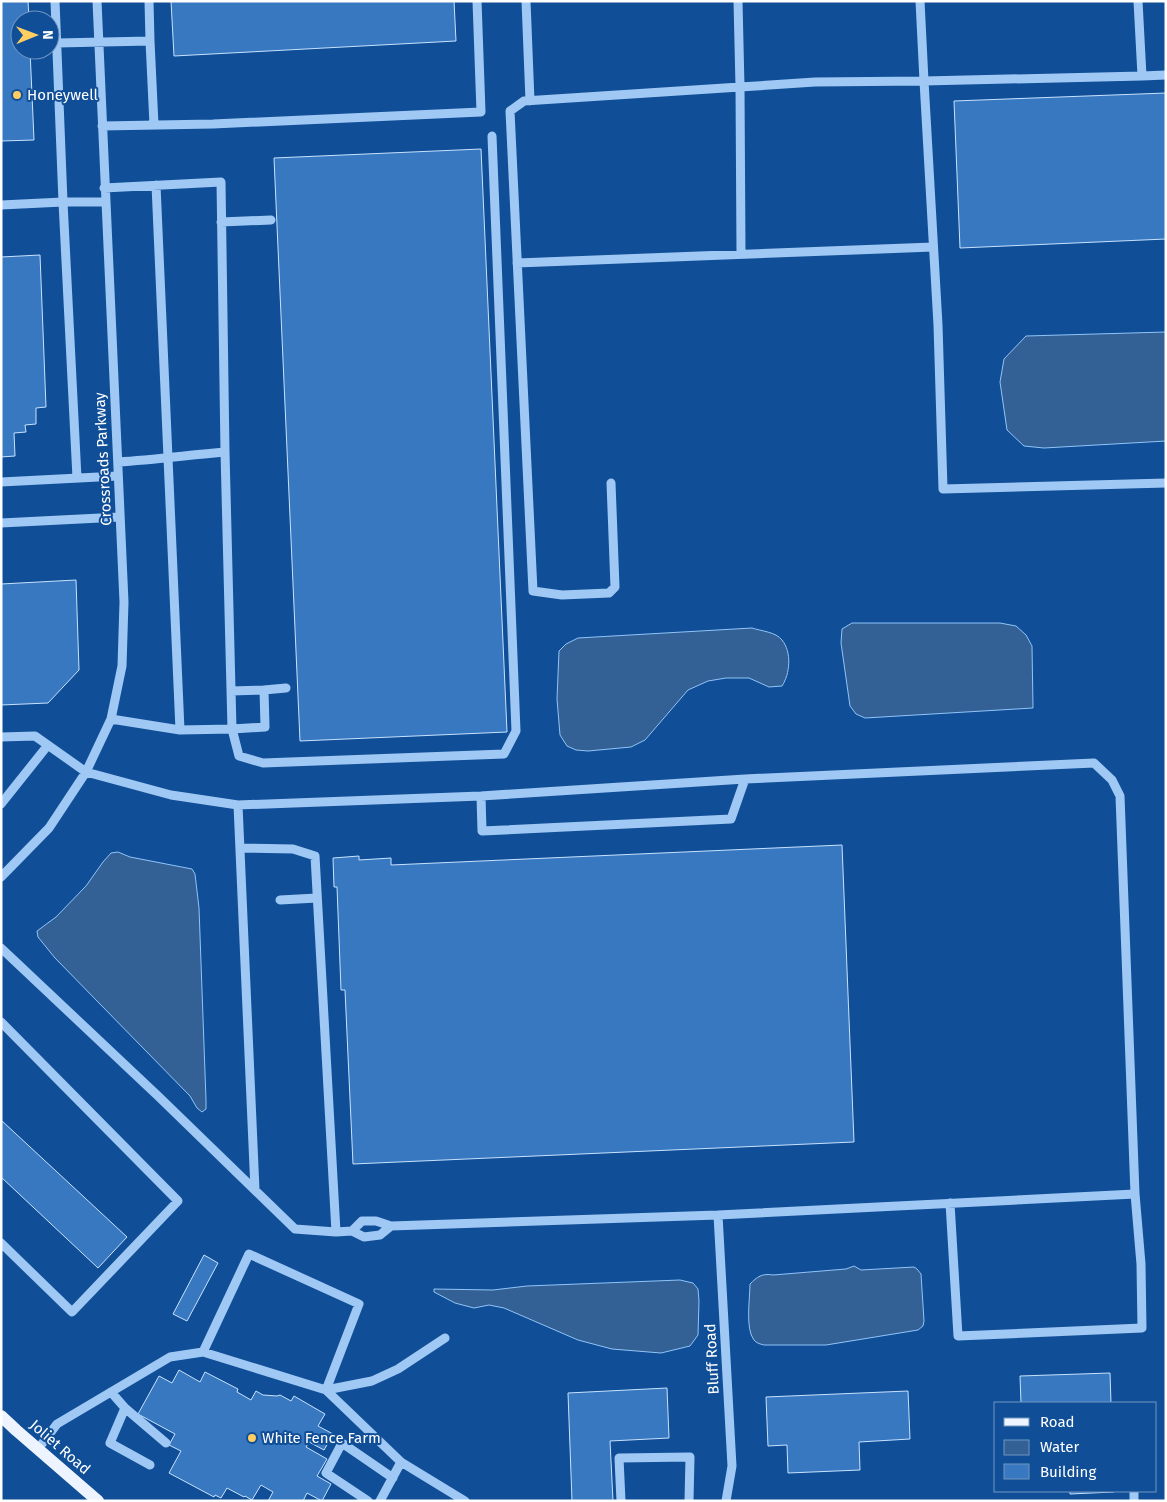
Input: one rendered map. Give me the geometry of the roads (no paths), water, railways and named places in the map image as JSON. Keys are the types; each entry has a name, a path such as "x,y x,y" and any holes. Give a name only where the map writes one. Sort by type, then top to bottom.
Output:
{"main road":[{"name":"Joliet Road","path":"1,1416 98,1501"}],"street":[{"name":"Crossroads Parkway","path":"1,878 49,828 86,772 111,719 122,666 124,602 97,1"},
{"path":"149,1 154,125"},
{"path":"102,126 232,123 481,112 477,1"},
{"path":"526,1 530,101"},
{"path":"738,1 741,253"},
{"path":"920,1 938,325 943,489 1166,483"},
{"path":"1138,1 1142,76"},
{"path":"60,42 150,41"},
{"path":"58,60 62,202 77,478"},
{"path":"611,483 615,587 609,593 562,595 533,591 510,111 524,101 815,82 1166,75"},
{"path":"104,188 221,182 232,729 239,756 263,763 504,754 516,731 492,136"},
{"path":"156,185 180,730"},
{"path":"1,205 105,202"},
{"path":"221,222 271,220"},
{"path":"517,263 933,247"},
{"path":"118,462 225,452"},
{"path":"1,482 118,476"},
{"path":"1,523 120,518"},
{"path":"231,691 286,688"},
{"path":"111,719 180,730 265,727 264,690"},
{"path":"1,737 35,736 86,772 171,795 238,805 481,796 745,779 1094,763 1112,780 1120,796 1135,1194 1141,1264 1142,1328 958,1336 950,1203"},
{"path":"1,804 48,745"},
{"path":"481,796 482,831 731,819 745,779"},
{"path":"238,805 255,1190"},
{"path":"240,848 293,849 314,856 336,1232"},
{"path":"280,900 317,898"},
{"path":"1,948 295,1229 336,1232 352,1231 364,1237 380,1235 391,1226"},
{"path":"1,1022 178,1201 72,1312 1,1243"},
{"path":"352,1231 362,1221 376,1221 391,1226 718,1215 1135,1194"},
{"name":"Bluff Road","path":"718,1215 732,1466 726,1501"},
{"path":"203,1352 249,1254 360,1304 326,1390"},
{"path":"326,1390 372,1381 398,1370 445,1338"},
{"path":"38,1449 57,1424 111,1392 170,1358 203,1352 326,1390 401,1462 465,1501"},
{"path":"111,1392 125,1408 166,1443"},
{"path":"125,1408 110,1443 150,1465"},
{"path":"368,1501 326,1473 342,1443 393,1478"},
{"path":"621,1501 619,1458 690,1456 689,1501"},
{"path":"380,1501 401,1462"}],"water":[{"path":"1166,332 1166,441 1044,448 1024,446 1007,430 1000,382 1004,359 1026,336"},
{"path":"852,623 1000,623 1016,626 1026,635 1032,646 1033,708 865,718 856,714 850,706 841,643 842,629"},
{"path":"752,628 776,635 785,645 789,663 787,675 782,686 769,687 749,678 726,678 708,681 688,690 645,740 631,747 588,751 576,750 567,746 560,735 557,699 559,651 566,644 578,638"},
{"path":"118,852 130,857 192,869 195,874 199,908 206,1100 206,1109 202,1112 197,1108 190,1096 55,958 38,937 37,931 56,917 86,886 111,853"},
{"path":"854,1266 861,1270 914,1267 917,1269 921,1274 923,1326 918,1330 826,1345 764,1345 754,1340 751,1335 749,1313 750,1284 755,1279 766,1275 846,1269"},
{"path":"680,1280 693,1283 698,1289 698,1335 690,1346 661,1353 612,1349 578,1340 504,1308 489,1305 474,1308 455,1303 434,1292 434,1289 493,1290 527,1286"}],"place":[{"name":"Honeywell","path":"17,95"},
{"name":"White Fence Farm","path":"252,1438"}]}
